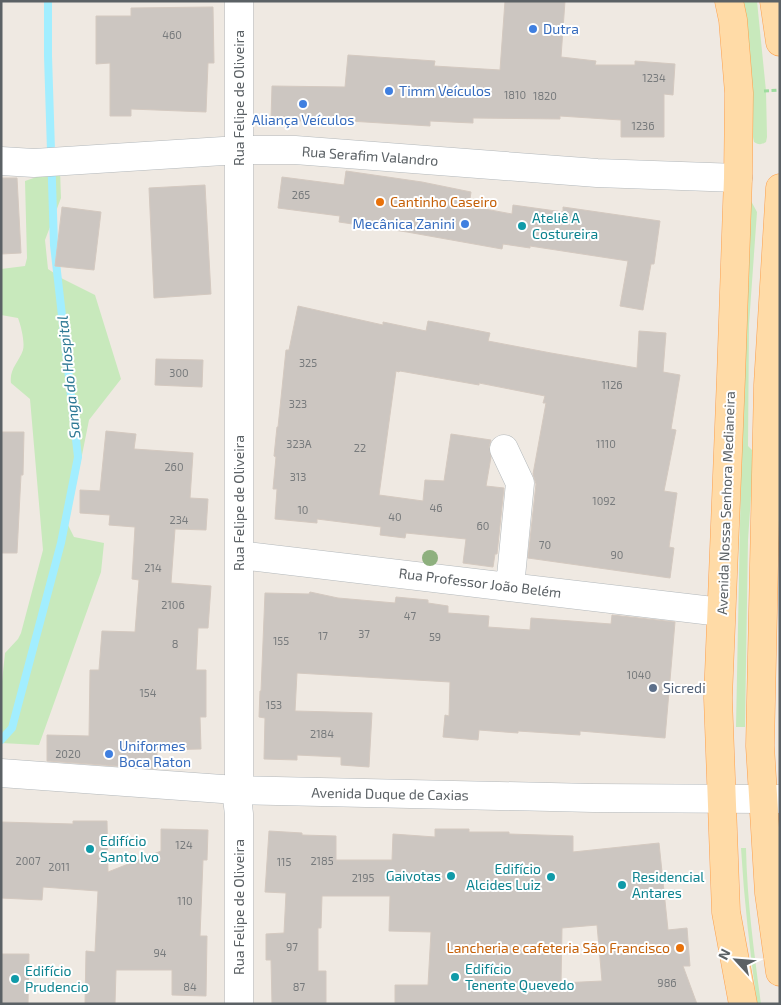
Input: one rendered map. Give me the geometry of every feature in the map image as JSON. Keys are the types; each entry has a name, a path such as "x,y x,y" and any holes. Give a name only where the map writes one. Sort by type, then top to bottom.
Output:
{"main road":[{"name":"Avenida Nossa Senhora Medianeira","path":"729,1 739,93 738,178 718,698 726,912 743,1004"},
{"path":"774,1 780,42"},
{"path":"738,178 755,188 772,206 777,230"},
{"path":"780,188 768,385 772,546 760,746 771,799 769,893 780,972"}],"street":[{"name":"Rua Felipe de Oliveira","path":"239,1 239,778 236,790 239,814 239,1004"},
{"name":"Rua Serafim Valandro","path":"1,160 34,163 239,150 295,150 597,173 738,178"},
{"path":"504,449 520,483 510,587"},
{"name":"Rua Professor João Belém","path":"239,555 721,612"},
{"name":"Avenida Duque de Caxias","path":"1,773 236,790 593,798 771,799"}],"green space":[{"path":"743,1 757,1 766,91 767,137 766,142 761,144 754,142 753,137 752,91"},
{"path":"60,169 61,198 45,240 48,269 95,295 121,379 89,420 68,525 74,537 104,543 101,572 39,745 1,743 1,691 5,653 21,633 43,550 30,399 11,383 11,374 23,350 23,338 18,318 1,315 1,269 25,266 27,258 25,181"},
{"path":"751,201 757,212 749,324 748,446 754,452 748,540 745,727 736,727 742,423"},
{"path":"741,848 746,848 749,906 761,1004 757,1004 754,985"}],"building":[{"path":"505,1 565,1 561,57 596,61 595,65 635,65 635,61 675,64 673,95 664,94 664,137 621,137 621,120 560,116 560,119 473,118 473,123 430,121 430,126 333,120 333,122 271,120 272,86 345,87 348,55 435,61 434,66 500,70"},
{"path":"213,7 214,63 208,63 206,112 131,109 131,116 110,116 110,63 96,64 96,16 131,16 131,8"},
{"path":"346,171 422,182 471,192 469,206 512,214 513,205 563,212 563,207 660,221 654,264 651,264 643,310 620,306 628,261 530,246 530,248 503,244 502,249 339,222 340,216 278,208 282,177 344,185"},
{"path":"1,178 17,178 21,253 1,254"},
{"path":"205,185 211,294 154,298 149,188"},
{"path":"62,207 101,212 94,270 55,266"},
{"path":"298,306 383,325 383,322 426,331 428,321 439,323 490,333 488,341 637,368 639,331 666,333 663,372 680,375 671,429 676,430 664,491 677,493 669,547 674,548 670,578 528,558 536,484 533,474 546,403 543,403 545,396 479,383 479,385 400,371 396,371 379,495 423,501 425,480 444,481 451,434 491,440 489,447 491,457 486,486 504,488 497,554 495,554 493,567 463,563 466,539 406,533 405,538 380,535 381,527 317,519 317,523 275,519 277,489 273,489 277,427 286,350 289,350"},
{"path":"156,359 203,360 202,387 155,385"},
{"path":"106,431 136,434 134,449 193,453 190,498 208,499 206,530 175,529 171,583 211,586 208,628 198,628 196,670 206,670 206,717 200,717 201,749 157,750 157,769 47,761 47,735 89,736 90,670 99,670 102,631 135,632 139,580 132,579 135,527 109,525 110,515 80,513 80,490 100,491"},
{"path":"1,432 24,432 17,553 1,553"},
{"path":"310,592 338,598 395,603 396,597 428,600 428,603 448,606 448,613 489,616 488,627 530,630 531,618 611,624 612,615 675,622 665,738 580,731 580,735 479,730 478,740 443,737 445,715 449,716 450,682 297,673 295,711 372,713 369,767 341,765 341,757 297,755 297,760 264,759 265,718 259,717 265,593 309,594"},
{"path":"73,821 107,821 108,872 161,851 161,829 208,830 207,860 203,860 200,936 207,936 206,996 172,995 172,970 116,970 115,1004 85,1004 86,951 95,952 98,891 43,887 42,900 1,898 1,822 73,824"},
{"path":"435,829 469,829 469,832 509,832 509,834 573,836 573,852 659,843 668,930 687,928 690,966 683,966 697,1004 395,1004 395,985 428,985 431,932 389,931 390,896 322,896 321,928 318,928 318,971 326,971 326,1004 272,1004 271,960 266,960 266,934 284,933 286,893 265,892 269,831 302,833 302,835 336,836 336,860 392,860 393,834 435,837","holes":["597,925 602,981 561,983 562,928"]},
{"name":"Edifício Prudencio","path":"1,954 29,954 28,1004 1,1004"}],"waterway":[{"name":"Sanga do Hospital","path":"1,740 12,728 61,543 78,457 54,245 48,1"}],"place":[{"name":"Dutra","path":"533,29"},
{"name":"Timm Veículos","path":"389,91"},
{"name":"Aliança Veículos","path":"303,104"},
{"name":"Cantinho Caseiro","path":"380,202"},
{"name":"Mecânica Zanini","path":"465,224"},
{"name":"Ateliê A Costureira","path":"522,226"},
{"name":"Sicredi","path":"653,688"},
{"name":"Uniformes Boca Raton","path":"109,754"},
{"name":"Edifício Santo Ivo","path":"90,849"},
{"name":"Gaivotas","path":"451,876"},
{"name":"Edifício Alcides Luiz","path":"551,877"},
{"name":"Residencial Antares","path":"622,885"},
{"name":"Lancheria e cafeteria São Francisco","path":"680,948"},
{"name":"Edifício Tenente Quevedo","path":"455,977"},
{"name":"Edifício Prudencio","path":"15,979"}]}
